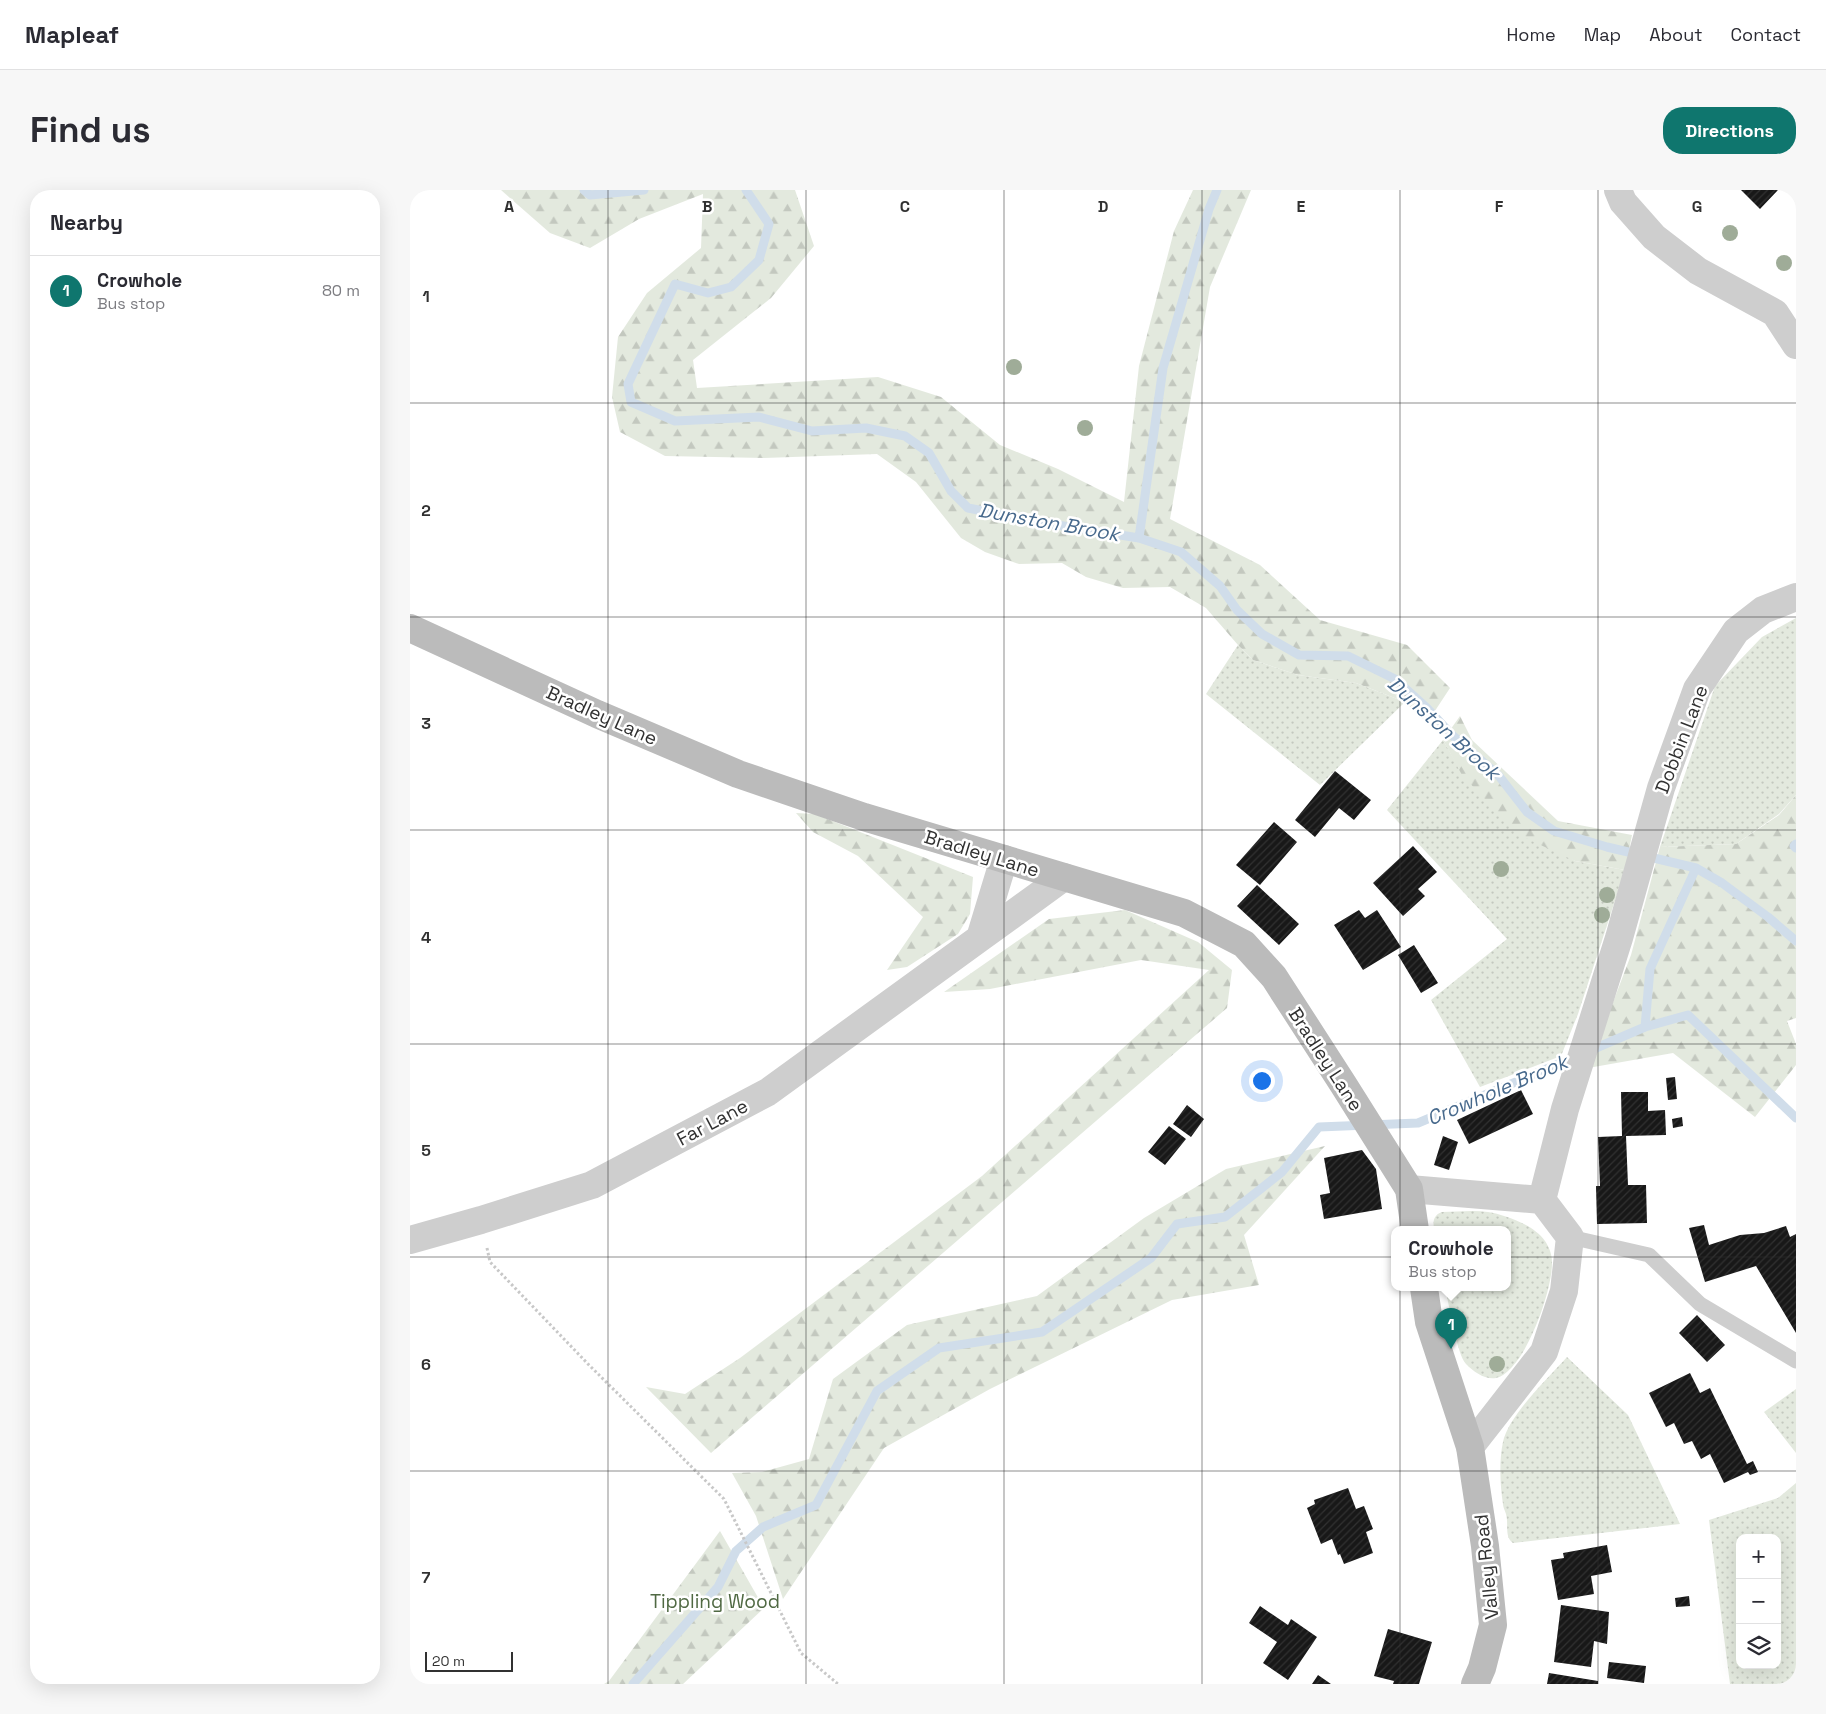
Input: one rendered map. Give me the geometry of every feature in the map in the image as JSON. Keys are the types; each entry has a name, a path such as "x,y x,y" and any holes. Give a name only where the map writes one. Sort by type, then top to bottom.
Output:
{"main road":[{"name":"Bradley Lane","path":"410,628 588,710 738,774 864,818 1184,913 1244,944 1274,977 1409,1189 1414,1226"},
{"path":"1424,1291 1429,1322 1470,1448"},
{"name":"Valley Road","path":"1470,1448 1485,1546 1493,1625 1482,1668 1474,1684"}],"street":[{"path":"1618,190 1623,202 1654,237 1698,271 1775,313 1796,345"},
{"name":"Dobbin Lane","path":"1542,1200 1565,1109 1619,938 1661,788 1697,688 1736,631 1763,610 1796,597"},
{"path":"980,938 1004,859"},
{"name":"Far Lane","path":"410,1240 592,1185 768,1092 1064,877"},
{"path":"1409,1189 1542,1200 1570,1237 1564,1291 1544,1352 1470,1448"}],"lane":[{"path":"1570,1237 1649,1255 1700,1304 1796,1361"}],"path":[{"path":"481,1220 490,1262 589,1365 724,1499 801,1653 838,1684"}],"green space":[{"path":"501,190 795,190 814,246 771,298 693,360 697,388 878,377 941,397 1000,445 1058,469 1124,502 1139,366 1174,231 1193,190 1251,190 1210,287 1170,519 1260,565 1320,620 1407,645 1450,688 1427,723 1405,702 1356,683 1298,675 1253,660 1206,608 1170,587 1123,588 1086,577 1062,563 1019,564 985,552 961,538 916,482 877,454 764,458 665,456 620,432 612,397 618,337 647,293 701,248 703,194 639,219 590,248 550,233"},
{"path":"1796,618 1796,795 1779,814 1736,844 1660,847 1715,686 1762,637"},
{"path":"1238,645 1253,660 1298,675 1356,683 1405,702 1320,785 1206,694"},
{"path":"1460,716 1472,740 1558,821 1632,835 1625,870 1575,861 1519,835 1462,775 1443,740"},
{"path":"1443,740 1463,775 1575,861 1625,870 1578,1014 1561,1056 1480,1087 1431,1000 1507,939 1387,810"},
{"path":"1796,795 1796,1018 1787,1021 1796,1044 1796,1065 1755,1117 1673,1053 1588,1068 1631,955 1660,847 1736,844 1779,815"},
{"path":"796,813 815,814 973,877 970,914 958,934 907,967 887,970 923,917 858,856 813,832"},
{"path":"1125,910 1198,942 1232,970 1227,1008 711,1453 646,1387 685,1394 740,1358 982,1176 1209,970 1141,960 990,989 944,992 1049,919"},
{"path":"1325,1146 1244,1235 1259,1285 1172,1300 990,1389 884,1448 783,1599 756,1516 732,1473 762,1472 809,1459 833,1379 907,1325 1037,1296 1144,1218 1226,1169"},
{"path":"1482,1211 1511,1218 1540,1235 1550,1251 1552,1262 1548,1291 1535,1328 1517,1361 1507,1372 1496,1378 1480,1375 1469,1367 1463,1359 1456,1340 1446,1291 1511,1291 1511,1226 1434,1226 1434,1219 1442,1212"},
{"path":"1567,1357 1628,1415 1680,1524 1513,1543 1510,1540 1503,1505 1500,1465 1506,1432 1521,1409"},
{"path":"1796,1389 1796,1453 1764,1412"},
{"path":"1796,1483 1796,1684 1730,1684 1709,1520 1778,1498"},
{"name":"Tippling Wood","path":"720,1531 764,1608 683,1684 604,1684 609,1681"}],"building":[{"path":"1741,190 1778,190 1760,209"},
{"path":"1335,771 1371,800 1354,820 1339,808 1315,837 1295,820"},
{"path":"1274,822 1297,842 1260,885 1236,865"},
{"path":"1413,846 1437,872 1418,889 1425,896 1403,916 1373,883"},
{"path":"1257,885 1299,924 1279,945 1237,906"},
{"path":"1359,910 1365,918 1377,910 1401,947 1363,970 1334,925"},
{"path":"1414,945 1438,983 1421,993 1398,955"},
{"path":"1675,1077 1677,1099 1668,1100 1666,1078"},
{"path":"1521,1090 1533,1114 1469,1144 1457,1120"},
{"path":"1621,1092 1648,1092 1648,1111 1665,1110 1666,1135 1626,1136 1628,1185 1646,1185 1647,1223 1597,1224 1596,1186 1600,1186 1598,1137 1622,1136"},
{"path":"1187,1105 1204,1119 1191,1137 1173,1124"},
{"path":"1682,1117 1683,1126 1673,1128 1672,1119"},
{"path":"1169,1126 1186,1139 1165,1165 1148,1152"},
{"path":"1443,1136 1458,1142 1449,1170 1434,1165"},
{"path":"1362,1150 1376,1169 1382,1209 1324,1219 1320,1195 1330,1193 1324,1158"},
{"path":"1704,1225 1709,1245 1740,1235 1764,1233 1786,1226 1790,1237 1796,1234 1796,1333 1756,1266 1705,1282 1689,1228"},
{"path":"1697,1315 1725,1345 1707,1362 1679,1333"},
{"path":"1690,1373 1700,1393 1710,1388 1747,1464 1753,1461 1758,1472 1750,1475 1748,1472 1724,1483 1710,1454 1701,1459 1692,1441 1684,1444 1674,1423 1666,1427 1649,1393"},
{"path":"1348,1488 1356,1509 1364,1506 1373,1529 1366,1532 1373,1553 1344,1564 1340,1554 1338,1555 1332,1539 1321,1544 1307,1508 1315,1504 1314,1500"},
{"path":"1607,1545 1612,1572 1591,1576 1594,1594 1558,1600 1551,1560 1564,1558 1563,1553"},
{"path":"1689,1596 1690,1606 1676,1607 1675,1598"},
{"path":"1561,1605 1609,1612 1607,1644 1594,1641 1591,1667 1554,1662"},
{"path":"1260,1606 1288,1625 1291,1619 1317,1637 1288,1680 1263,1663 1277,1642 1249,1623"},
{"path":"1388,1629 1432,1642 1419,1684 1393,1684 1394,1681 1374,1676"},
{"path":"1609,1662 1646,1666 1644,1683 1607,1678"},
{"path":"1549,1673 1598,1681 1598,1684 1547,1684"},
{"path":"1318,1675 1331,1684 1312,1684"}],"waterway":[{"name":"Dunston Brook","path":"584,190 590,195 644,190"},
{"name":"Dunston Brook","path":"746,190 769,224 759,260 731,287 708,293 675,284 628,384 631,402 675,421 759,417 812,431 866,428 905,436 929,453 951,491 968,508 1139,538 1181,552 1220,586 1237,610 1262,634 1299,655 1348,656 1395,679 1427,708 1452,735 1499,776 1527,812 1554,831 1607,847 1696,868 1722,883 1768,917 1796,941"},
{"path":"1139,538 1163,368 1209,209 1217,190"},
{"path":"1796,844 1794,846 1796,848"},
{"name":"Crowhole Brook","path":"1589,1051 1645,1027 1650,969 1696,868"},
{"path":"1645,1027 1688,1015 1796,1118"},
{"name":"Crowhole Brook","path":"633,1684 718,1587 736,1551 763,1527 816,1505 877,1391 939,1348 1042,1332 1151,1258 1177,1224 1225,1217 1282,1172 1319,1127 1418,1123 1575,1057"}],"place":[{"name":"Crowhole","path":"1451,1349"}]}
